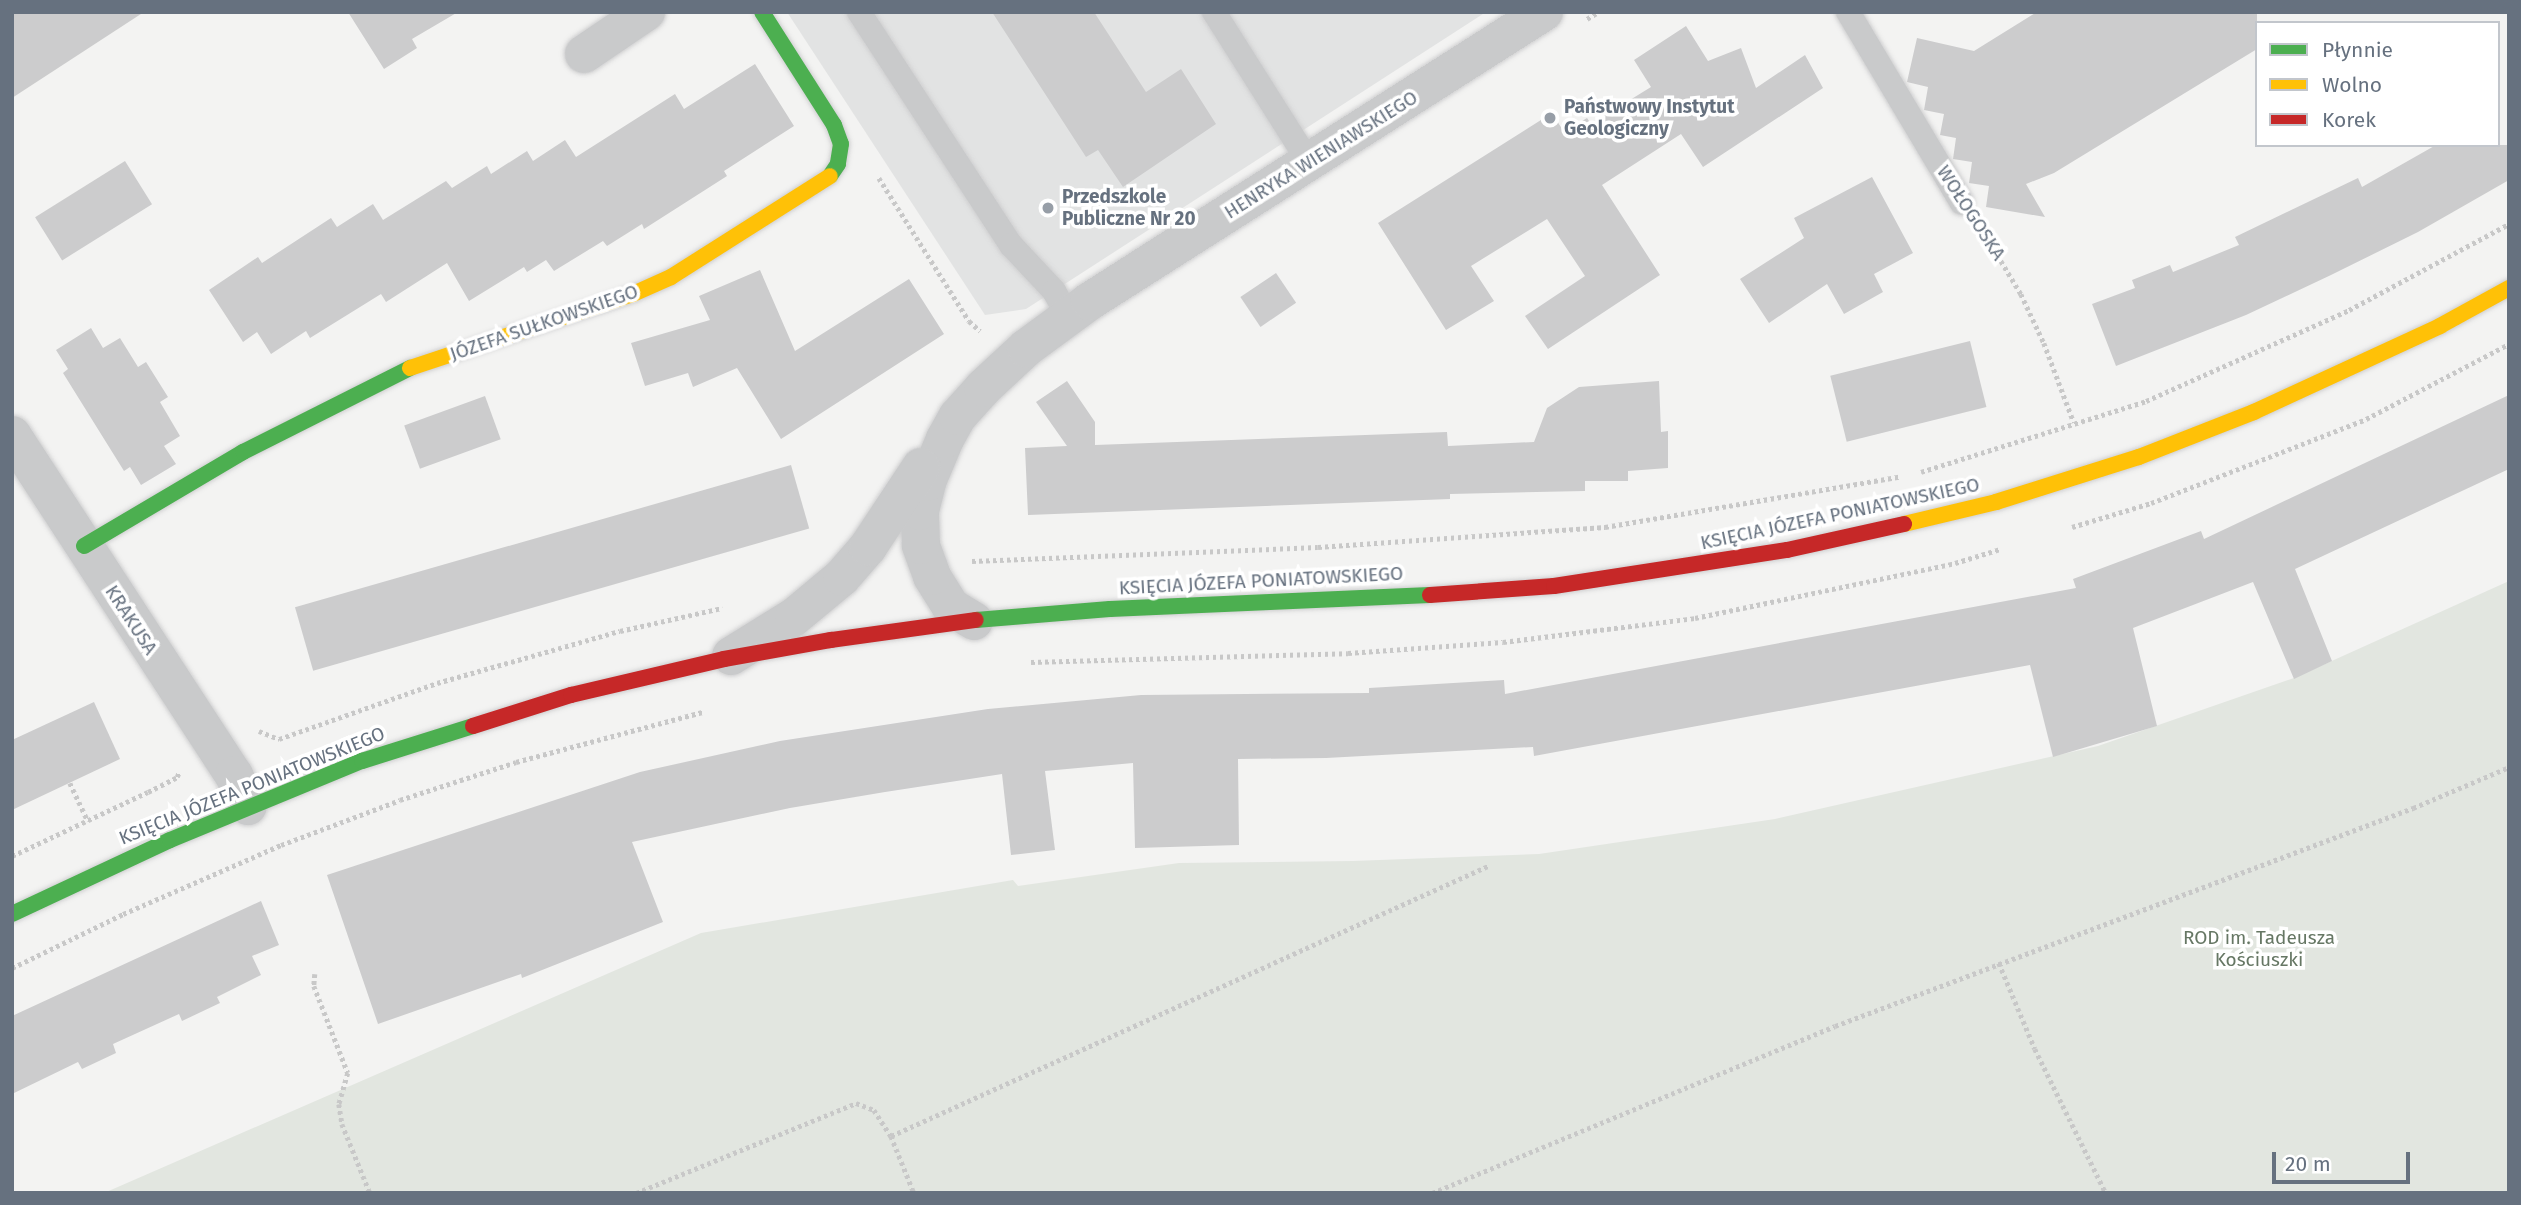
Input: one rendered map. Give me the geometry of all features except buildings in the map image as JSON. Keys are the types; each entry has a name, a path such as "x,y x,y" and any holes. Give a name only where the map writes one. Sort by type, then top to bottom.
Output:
{"street":[{"path":"584,54 646,12"},
{"path":"762,12 834,125 841,144 840,152"},
{"name":"HENRYKA WIENIAWSKIEGO","path":"974,621 951,607 941,593 921,545 922,501 945,439 958,416 990,381 1026,348 1068,316 1309,162 1560,19"},
{"name":"JÓZEFA SUŁKOWSKIEGO","path":"84,547 243,452 398,372 633,294 671,277 829,178 838,164 840,152"},
{"name":"KSIĘCIA JÓZEFA PONIATOWSKIEGO","path":"12,915 248,806 362,761 495,717 621,682 724,659 831,640 974,621 1110,609 1541,587 1787,550 1996,502 2170,446 2313,387 2440,326 2509,288"},
{"name":"KRAKUSA","path":"12,435 234,775 248,806"},
{"name":"HENRYKA WIENIAWSKIEGO","path":"724,659 770,634 842,577 868,547 918,470 945,439"}],"lane":[{"path":"859,12 1011,245 1054,291 1068,316"},
{"path":"1214,12 1309,162"},
{"name":"WOŁOGOSKA","path":"1848,12 1962,203"}],"path":[{"path":"1560,19 1598,12"},
{"path":"840,152 875,171 969,321 984,335"},
{"name":"WOŁOGOSKA","path":"1962,203 1994,245 2021,294 2044,343 2074,423"},
{"path":"963,551 972,561 1318,547 1605,527 1912,475 2147,401 2349,310 2509,224"},
{"path":"2060,531 2151,503 2366,419 2509,344"},
{"path":"1021,662 1348,653 1503,642 1695,618 1955,563 2008,547"},
{"path":"12,968 123,914 281,845 400,800 516,762 713,709"},
{"path":"12,856 177,777 183,761"},
{"path":"1432,1193 1835,1026 2413,807 2509,767"},
{"path":"70,783 88,821"},
{"path":"891,1136 1490,865"},
{"path":"1998,963 2035,1049 2106,1193"},
{"path":"315,974 314,986 348,1073 339,1104 342,1124 370,1193"},
{"path":"636,1193 856,1103 874,1110 891,1136 914,1193"}],"shaded area":[{"name":"Przedszkole Publiczne Nr 20","path":"787,12 1486,12 1026,309 985,315"}],"green space":[{"name":"ROD im. Tadeusza Kościuszki","path":"2509,581 2509,1193 104,1193 701,933 1013,880 1018,886 1179,863 1353,861 1539,854 1775,819 2098,746 2294,678"}],"traffic: fast":[{"path":"762,12 834,125 841,144 838,164 830,176"},
{"path":"84,546 243,452 410,368"},
{"path":"976,620 1110,609 1430,595"},
{"path":"12,914 170,840 362,761 473,726"}],"traffic: slow":[{"path":"410,368 633,294 671,277 830,176"},
{"path":"1904,524 1996,502 2139,457 2254,412 2440,326 2509,288"}],"traffic: jam":[{"path":"1430,595 1554,586 1787,550 1904,524"},
{"path":"473,726 571,695 724,659 831,640 976,620"}],"place":[{"name":"Państwowy Instytut Geologiczny","path":"1550,118"},
{"name":"Przedszkole Publiczne Nr 20","path":"1048,208"}]}
